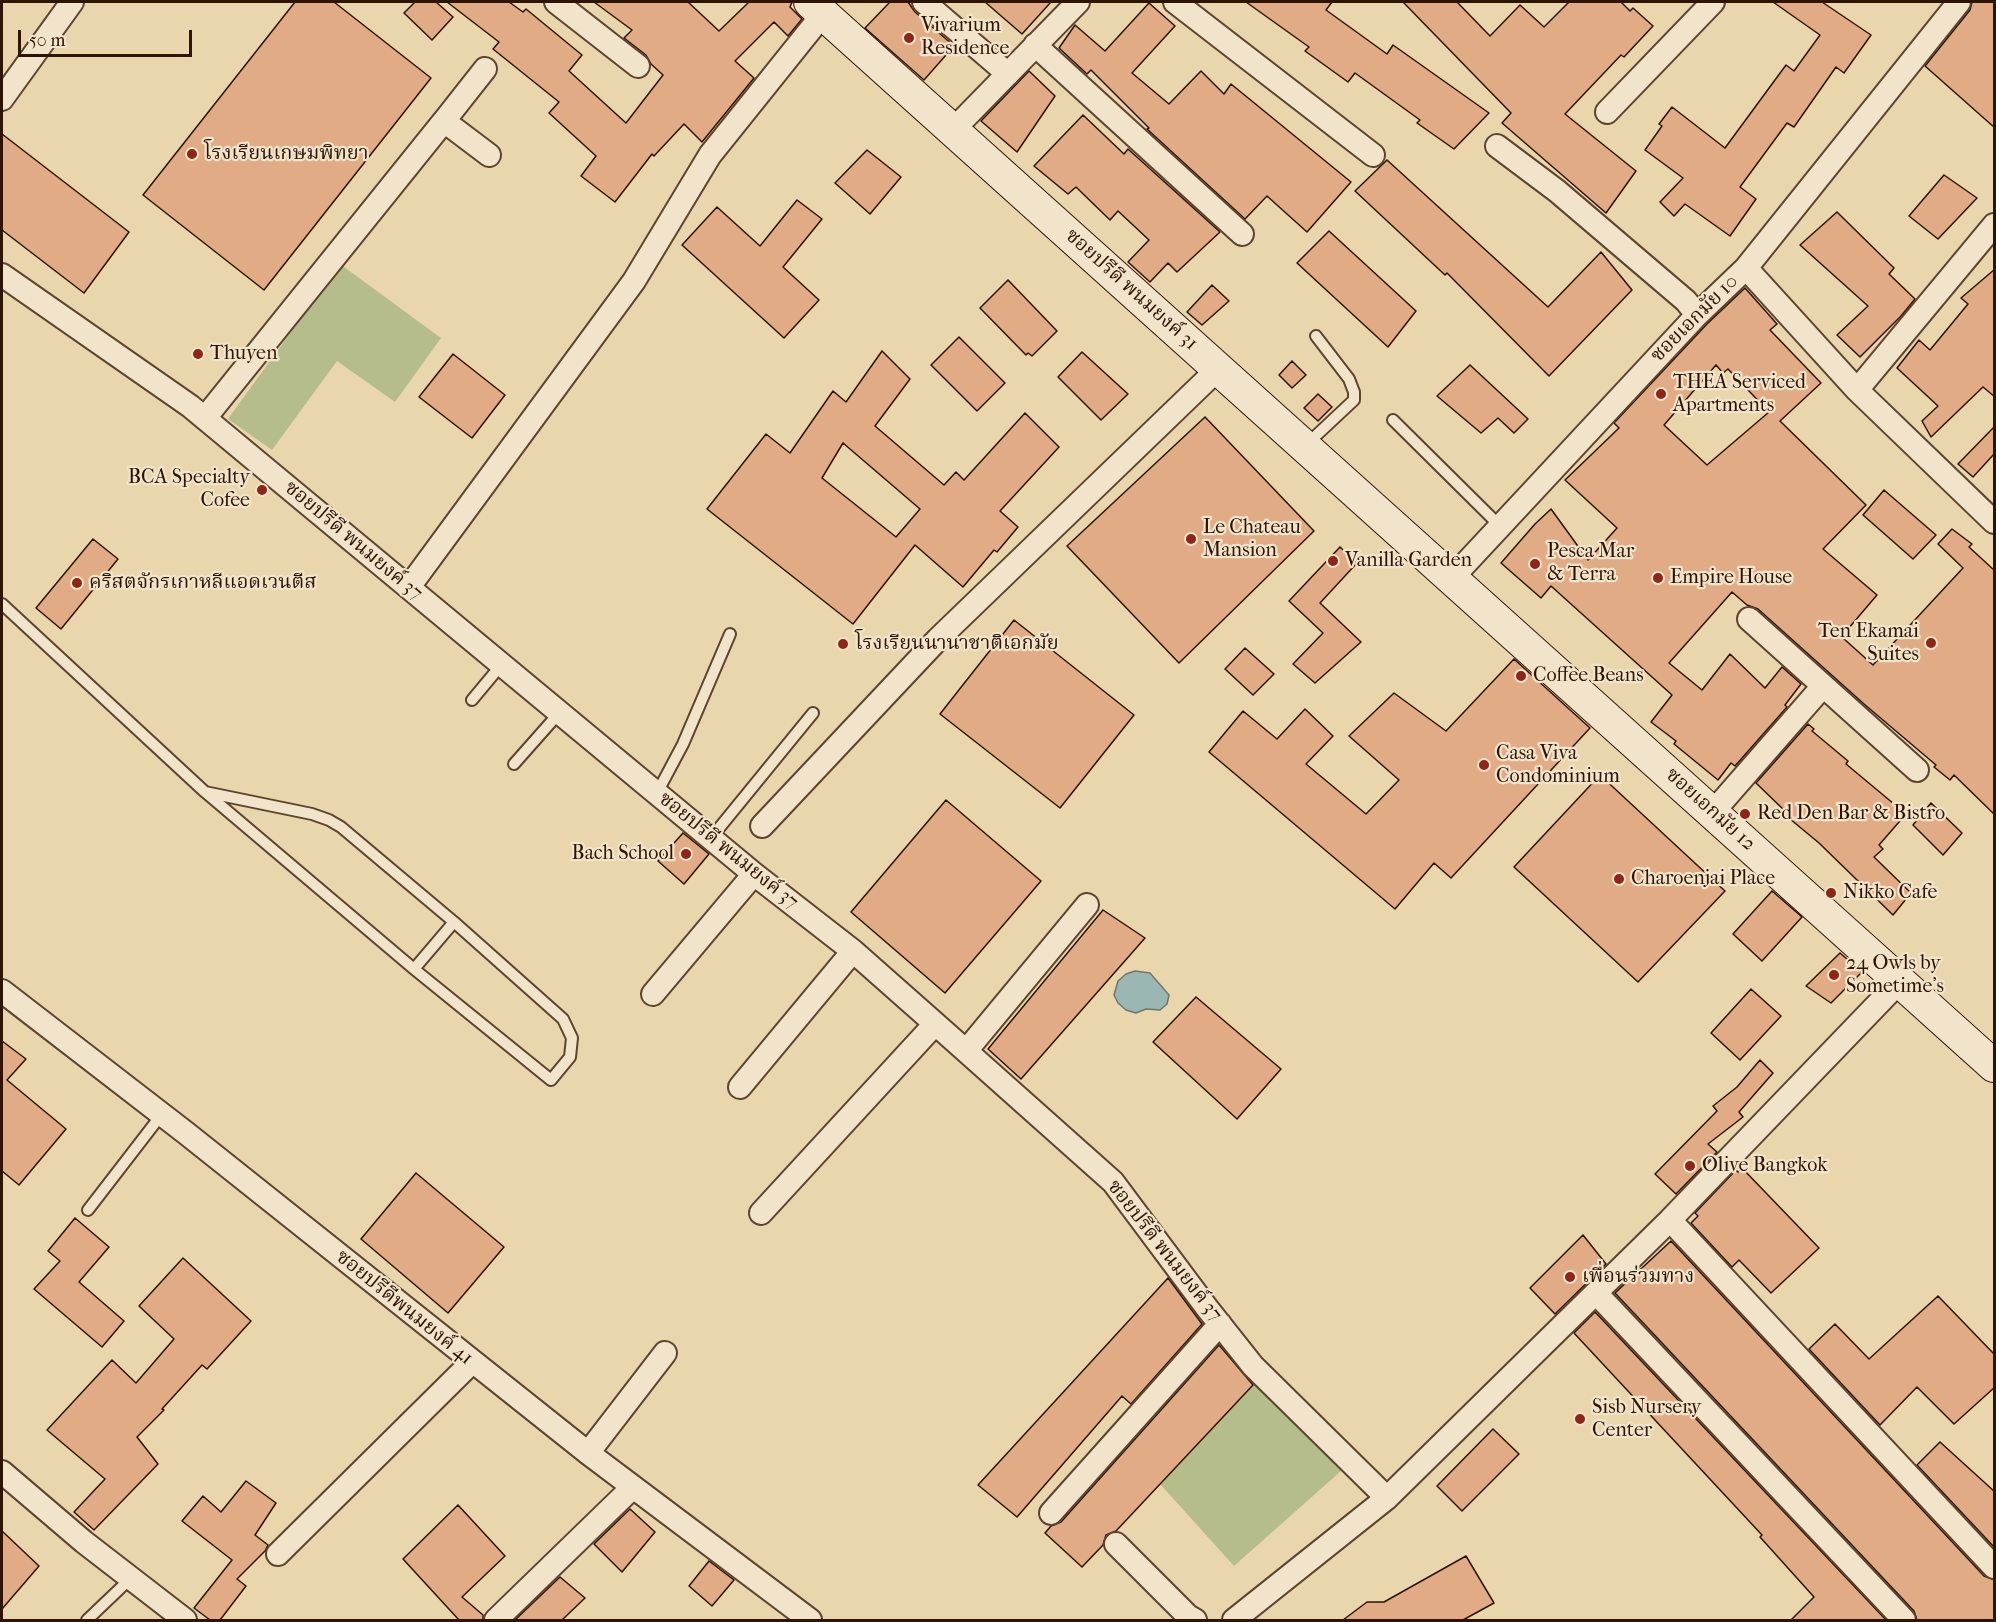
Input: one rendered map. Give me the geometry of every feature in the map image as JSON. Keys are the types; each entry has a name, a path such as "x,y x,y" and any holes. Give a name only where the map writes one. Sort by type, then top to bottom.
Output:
{"street":[{"path":"2,99 72,2"},
{"path":"556,2 638,66"},
{"path":"924,2 1008,74"},
{"path":"953,130 1078,2"},
{"path":"1175,2 1373,155"},
{"path":"1606,112 1713,2"},
{"path":"1746,268 1959,2"},
{"path":"410,587 634,281 710,155 817,8"},
{"name":"ซอยปรีดี พนมยงค์ 31","path":"817,8 1452,578"},
{"path":"1035,45 1242,234"},
{"path":"205,418 485,69"},
{"path":"444,121 489,155"},
{"path":"1497,146 1557,191 1686,301 1696,315"},
{"path":"1857,390 1995,225"},
{"name":"ซอยเอกมัย 10","path":"1452,578 1696,315 1746,268 1857,390 1995,522"},
{"name":"ซอยปรีดี พนมยงค์ 37","path":"2,274 190,406 754,874 853,951 1113,1182 1220,1324 1267,1382 1387,1498"},
{"path":"762,826 938,639 1219,368"},
{"name":"ซอยเอกมัย 12","path":"1452,578 1995,1066"},
{"path":"1749,619 1917,770"},
{"path":"1713,812 1823,686"},
{"path":"653,994 754,874"},
{"path":"966,1052 1087,905"},
{"path":"740,1087 853,951"},
{"path":"1234,1620 1387,1498 1670,1220 1900,981"},
{"name":"ซอยปรีดีพนมยงค์ 41","path":"2,991 162,1114 588,1453 810,1620"},
{"path":"761,1213 935,1024"},
{"path":"1670,1220 1995,1567"},
{"path":"1596,1293 1904,1620"},
{"path":"1051,1513 1220,1324"},
{"path":"588,1453 666,1353"},
{"path":"278,1554 472,1362"},
{"path":"2,1472 84,1542 185,1620"},
{"path":"496,1620 633,1487"},
{"path":"1116,1544 1188,1616 1195,1620"}],"lane":[{"path":"1304,446 1354,400 1354,392 1349,379 1316,336"},
{"path":"1393,420 1500,526"},
{"path":"2,604 205,792 414,969 551,1080 570,1057 572,1038 563,1019 454,922 341,827 330,820 205,792"},
{"path":"657,793 683,744 730,634"},
{"path":"472,700 502,664"},
{"path":"514,764 560,712"},
{"path":"711,838 813,713"},
{"path":"414,969 454,922"},
{"path":"88,1210 162,1114"},
{"path":"87,1620 130,1579"}],"green space":[{"path":"340,264 441,338 395,402 337,361 272,450 228,419"},
{"path":"1259,1378 1349,1464 1234,1566 1160,1484 1177,1465 1141,1432 1149,1421 1187,1455"}],"water":[{"path":"1135,971 1150,973 1169,995 1167,1004 1160,1010 1146,1009 1136,1013 1126,1010 1118,1003 1114,995 1118,981 1126,974"}],"building":[{"path":"295,2 334,2 431,78 264,290 143,195"},
{"path":"415,2 436,2 453,17 432,40 404,13"},
{"path":"447,2 509,2 523,12 526,9 582,55 569,71 626,123 663,75 651,64 646,55 624,38 632,30 594,2 688,2 719,31 749,2 792,2 790,7 802,19 788,36 774,22 735,61 754,78 702,142 684,124 654,156 652,154 615,202 581,176 596,156 549,113 559,102 493,49 499,42"},
{"name":"Vivarium Residence","path":"890,2 908,2 915,12 954,46 924,80 865,28"},
{"path":"985,2 1051,2 1022,34"},
{"path":"1246,2 1332,2 1326,10 1387,54 1393,45 1489,113 1454,149 1417,123 1420,120 1355,73 1348,82 1305,51 1309,47"},
{"path":"1403,2 1457,2 1490,36 1520,5 1544,27 1569,2 1621,2 1630,11 1633,8 1653,26 1624,57 1621,55 1565,114 1636,171 1606,213 1502,123 1511,113"},
{"path":"1773,2 1822,2 1871,35 1844,73 1836,67 1794,127 1787,123 1740,187 1756,199 1730,236 1685,204 1674,216 1660,202 1683,178 1645,150 1662,126 1659,124 1672,107 1725,148 1786,65 1794,71 1820,35"},
{"path":"1972,2 1995,2 1995,128 1925,66 1970,10"},
{"path":"1149,3 1175,26 1132,73 1169,104 1201,71 1224,94 1231,84 1351,182 1307,232 1267,196 1245,219 1147,129 1149,128 1091,70 1087,74 1059,48 1075,25 1105,51"},
{"path":"1029,71 1055,96 1017,152 981,121"},
{"path":"1083,115 1124,154 1128,149 1220,232 1177,272 1168,263 1150,282 1128,262 1149,240 1118,211 1110,220 1076,187 1068,194 1034,166"},
{"path":"2,134 129,232 84,293 2,230"},
{"path":"867,150 901,177 870,214 835,183"},
{"path":"1387,160 1548,307 1601,252 1632,290 1549,376 1447,273 1445,275 1355,191"},
{"path":"1944,175 1977,198 1938,239 1909,216"},
{"path":"797,200 822,219 783,267 819,300 784,338 682,245 717,207 760,246"},
{"path":"1837,212 1894,268 1889,274 1915,299 1860,357 1837,335 1868,306 1800,245"},
{"path":"1329,231 1416,311 1388,347 1297,263"},
{"path":"1995,269 1995,397 1983,387 1931,437 1922,421 1938,406 1897,368 1919,340 1930,350 1968,304 1961,298"},
{"path":"1008,280 1057,331 1032,356 1028,353 1026,355 980,308"},
{"path":"1212,285 1229,301 1202,325 1187,312"},
{"path":"1745,288 1777,324 1770,330 1821,383 1780,421 1866,505 1823,549 1877,595 1842,636 1873,665 1963,568 1938,544 1952,529 1972,544 1969,547 1995,571 1995,815 1954,775 1950,780 1934,767 1936,765 1758,609 1747,605 1732,592 1669,663 1702,690 1730,654 1765,688 1782,667 1801,684 1785,705 1787,707 1735,766 1731,763 1718,780 1674,744 1676,741 1651,722 1672,695 1551,586 1541,598 1501,563 1551,509 1588,560 1617,528 1565,480 1619,428 1614,423 1707,324","holes":["1716,365 1723,373 1728,369 1769,412 1707,465 1664,425"]},
{"path":"959,337 1005,383 977,411 931,365"},
{"path":"882,351 910,379 875,426 944,485 956,472 964,480 1025,413 1059,447 1000,511 1018,527 997,552 994,550 963,587 915,545 853,624 707,509 766,434 790,453 833,391 846,402","holes":["843,443 920,509 896,537 822,478"]},
{"path":"1082,352 1128,394 1101,420 1058,377"},
{"path":"453,354 505,395 472,438 419,397"},
{"path":"1292,361 1306,375 1292,388 1279,375"},
{"path":"1470,365 1528,419 1514,433 1498,418 1481,433 1437,396"},
{"path":"1318,394 1332,407 1318,421 1304,408"},
{"name":"Le Chateau Mansion","path":"1205,417 1314,531 1179,663 1067,546"},
{"path":"1995,426 1995,453 1973,477 1958,464"},
{"path":"1884,490 1936,535 1913,559 1863,515"},
{"name":"คริสตจักรเกาหลีแอดเวนตีส","path":"93,539 118,559 61,629 36,608"},
{"path":"1340,547 1357,563 1320,603 1361,642 1315,683 1293,664 1323,633 1289,601"},
{"path":"1014,620 1134,715 1060,808 940,714"},
{"path":"1245,648 1274,674 1253,695 1225,669"},
{"path":"1514,659 1590,728 1451,878 1434,863 1395,909 1209,752 1243,711 1277,739 1305,709 1333,736 1306,764 1366,814 1399,780 1349,736 1394,693 1446,731"},
{"path":"1808,724 1814,729 1812,731 1848,761 1846,764 1906,814 1879,845 1883,849 1874,857 1911,893 1893,915 1819,843 1784,814 1786,812 1756,783"},
{"name":"Charoenjai Place","path":"1600,775 1725,891 1638,982 1514,867"},
{"path":"946,800 1041,881 945,993 851,912"},
{"path":"1931,803 1962,833 1943,855 1913,825"},
{"name":"Bach School","path":"683,833 709,854 684,884 658,861"},
{"path":"1772,891 1802,917 1762,961 1733,934"},
{"path":"1103,910 1145,938 1021,1079 988,1049"},
{"path":"1840,953 1862,972 1831,1003 1806,986"},
{"path":"1751,989 1781,1016 1740,1060 1711,1033"},
{"path":"1196,997 1281,1069 1237,1119 1153,1042"},
{"path":"2,1041 26,1059 7,1080 66,1129 19,1185 2,1171"},
{"path":"1760,1060 1773,1073 1739,1112 1743,1117 1708,1144 1717,1152 1676,1194 1655,1174 1717,1111 1713,1106 1737,1087"},
{"path":"1742,1168 1819,1248 1771,1293 1739,1260 1732,1267 1691,1223 1698,1216 1695,1213 1736,1170 1738,1172"},
{"path":"416,1173 504,1247 448,1313 361,1239"},
{"path":"75,1218 109,1247 79,1282 124,1321 102,1347 34,1289 60,1261 48,1251"},
{"name":"เพื่อนร่วมทาง","path":"1583,1235 1606,1264 1555,1314 1530,1288"},
{"path":"1671,1241 1984,1576 1995,1580 1995,1620 1917,1620 1914,1611 1615,1293"},
{"path":"183,1258 251,1321 207,1369 202,1365 162,1409 164,1410 137,1437 158,1464 94,1530 74,1512 105,1479 47,1430 112,1360 136,1383 174,1339 139,1306"},
{"path":"1168,1278 1202,1324 1131,1404 1122,1396 1017,1517 978,1485"},
{"path":"1938,1296 1995,1355 1995,1387 1954,1424 1917,1387 1880,1425 1809,1349 1835,1324 1869,1359"},
{"path":"1595,1312 1886,1620 1791,1620 1814,1597 1760,1537 1762,1535 1574,1333"},
{"path":"1219,1345 1253,1385 1116,1531 1106,1535 1103,1545 1082,1567 1045,1533 1051,1526 1061,1522"},
{"path":"1493,1429 1519,1454 1462,1511 1437,1486"},
{"path":"1940,1442 1995,1492 1995,1548 1917,1465"},
{"path":"246,1481 276,1503 255,1535 268,1545 265,1551 237,1579 246,1586 220,1620 210,1620 194,1608 232,1560 182,1521 203,1496 221,1512"},
{"path":"458,1505 505,1556 462,1597 483,1615 483,1620 459,1620 403,1559"},
{"path":"630,1509 655,1532 622,1572 594,1544"},
{"path":"2,1531 39,1566 2,1609"},
{"path":"1466,1556 1494,1603 1463,1620 1343,1620 1367,1602 1384,1602"},
{"path":"709,1561 734,1580 712,1606 689,1586"},
{"path":"560,1577 585,1598 562,1620 515,1620"}],"place":[{"name":"Vivarium Residence","path":"909,38"},
{"name":"โรงเรียนเกษมพิทยา","path":"192,154"},
{"name":"Thuyen","path":"198,354"},
{"name":"THEA Serviced Apartments","path":"1661,394"},
{"name":"BCA Specialty Cofee","path":"262,490"},
{"name":"Le Chateau Mansion","path":"1191,539"},
{"name":"Vanilla Garden","path":"1333,561"},
{"name":"Pesca Mar & Terra","path":"1535,564"},
{"name":"Empire House","path":"1658,578"},
{"name":"คริสตจักรเกาหลีแอดเวนตีส","path":"77,583"},
{"name":"Ten Ekamai Suites","path":"1931,643"},
{"name":"โรงเรียนนานาชาติเอกมัย","path":"843,644"},
{"name":"Coffee Beans","path":"1521,676"},
{"name":"Casa Viva Condominium","path":"1484,765"},
{"name":"Red Den Bar & Bistro","path":"1745,814"},
{"name":"Bach School","path":"686,854"},
{"name":"Charoenjai Place","path":"1619,879"},
{"name":"Nikko Cafe","path":"1831,893"},
{"name":"24 Owls by Sometime's","path":"1834,975"},
{"name":"Olive Bangkok","path":"1690,1166"},
{"name":"เพื่อนร่วมทาง","path":"1570,1277"},
{"name":"Sisb Nursery Center","path":"1580,1419"}]}
